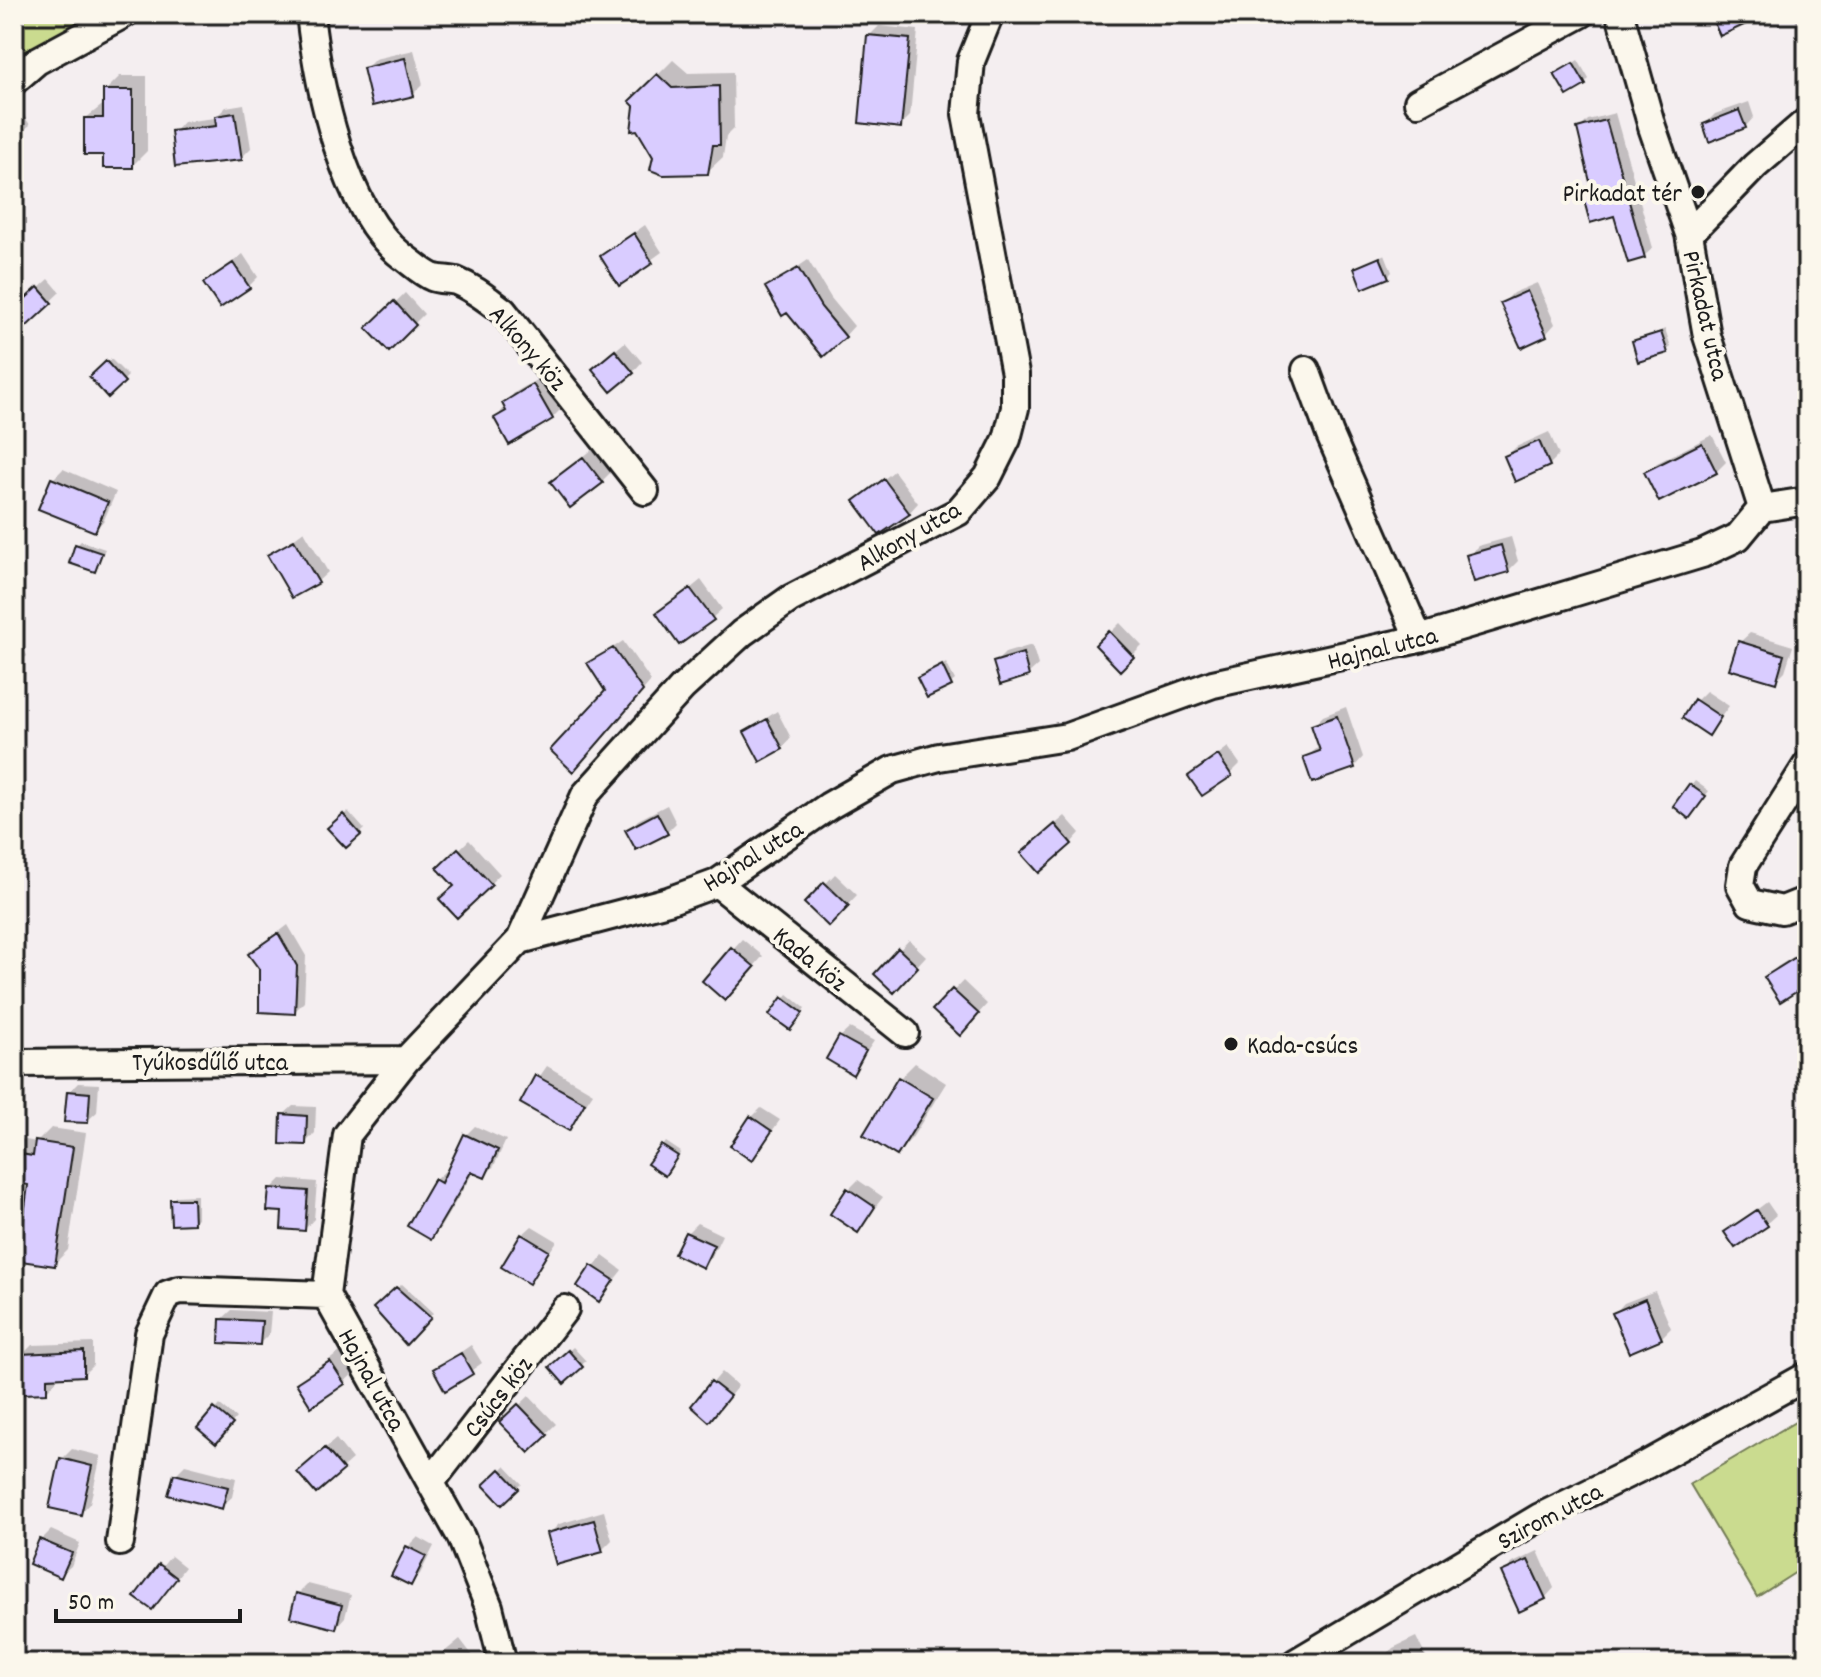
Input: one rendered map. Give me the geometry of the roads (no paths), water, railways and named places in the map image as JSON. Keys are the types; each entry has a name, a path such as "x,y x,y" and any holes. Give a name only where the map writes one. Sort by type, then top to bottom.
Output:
{"street":[{"path":"14,81 37,61 124,14"},
{"name":"Alkony köz","path":"310,14 316,72 337,142 372,223 399,253 433,278 454,280 478,292 503,311 645,491"},
{"name":"Alkony utca","path":"520,940 585,795 682,688 742,633 790,599 958,512 988,477 1007,439 1015,408 1015,374 966,114 971,61 990,14"},
{"path":"1418,102 1581,14"},
{"path":"1620,14 1652,127 1689,234"},
{"name":"Pirkadat utca","path":"1762,508 1707,336 1689,234 1755,166 1807,121"},
{"path":"1306,370 1330,435 1419,639"},
{"path":"1762,508 1807,501"},
{"name":"Hajnal utca","path":"520,940 668,901 717,883 829,806 892,770 939,757 1067,737 1213,684 1419,639 1702,554 1738,537 1762,508"},
{"path":"1807,765 1743,866 1740,885 1750,903 1782,910 1807,900"},
{"name":"Kada köz","path":"717,883 905,1033"},
{"path":"120,1542 149,1334 168,1294 180,1290 326,1295 347,1135 406,1060 520,940"},
{"name":"Tyúkosdűlő utca","path":"14,1063 406,1060"},
{"name":"Hajnal utca","path":"326,1295 461,1537 479,1578 503,1663"},
{"name":"Csúcs köz","path":"431,1482 565,1309"},
{"name":"Szirom utca","path":"1295,1663 1540,1517 1646,1465 1807,1376"}],"place":[{"name":"Pirkadat tér","path":"1698,192"},
{"name":"Kada-csúcs","path":"1231,1044"}]}
